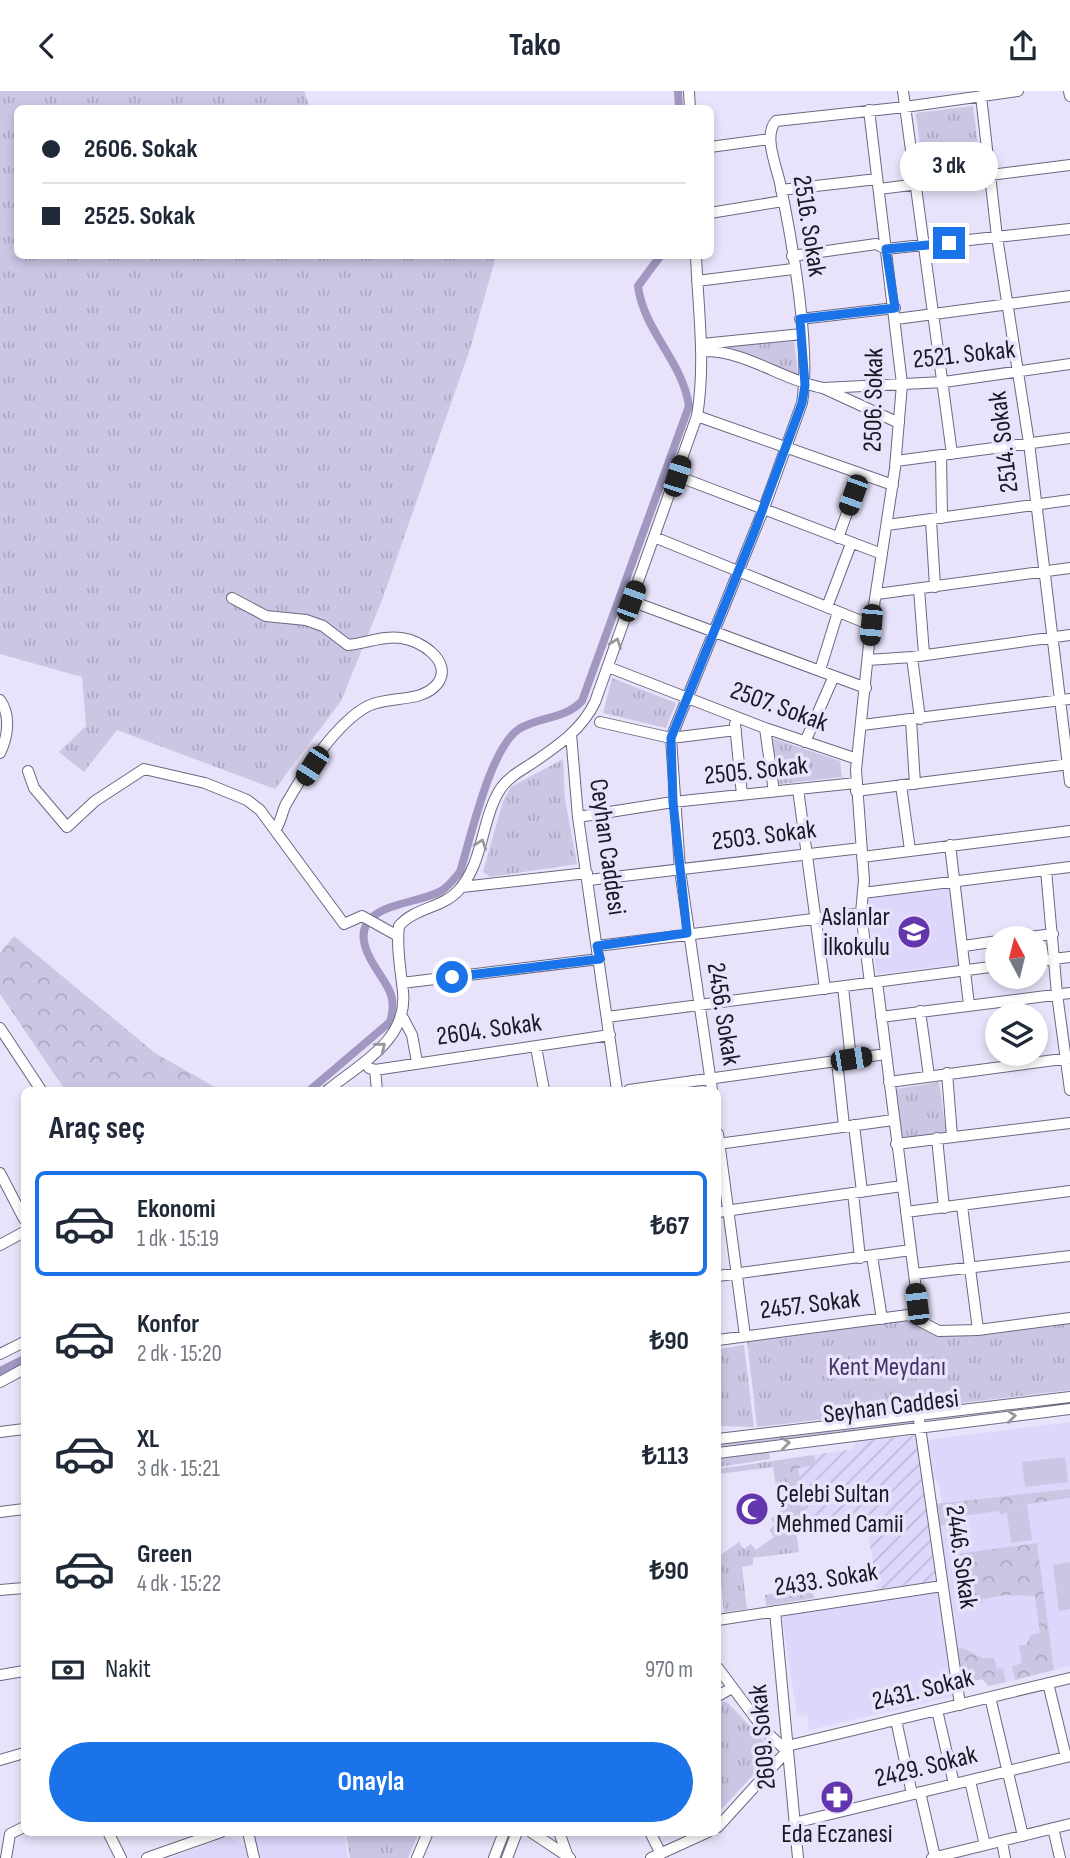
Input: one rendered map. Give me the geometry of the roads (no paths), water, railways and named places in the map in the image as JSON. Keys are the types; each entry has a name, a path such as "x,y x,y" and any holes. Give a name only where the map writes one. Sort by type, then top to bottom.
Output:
{"street":[{"path":"903,91 944,382 946,455 937,519 935,587"},
{"path":"714,146 770,139 771,126 776,121 1018,91"},
{"path":"1069,91 1070,96"},
{"name":"2514. Sokak","path":"981,96 1006,305 1029,443 1042,572 1065,699 1070,782"},
{"name":"2506. Sokak","path":"869,110 902,384 896,461 871,625 857,759 856,787 863,893 861,912 881,1017 892,1120 920,1321"},
{"name":"2516. Sokak","path":"688,698 764,509 802,403 805,385 802,334 792,256 770,139"},
{"path":"714,212 782,195 878,184 917,186 1070,165"},
{"path":"792,256 876,244 886,249 925,246 1070,229"},
{"path":"417,1062 412,1035 403,1017 399,926 406,918 447,899 462,887 476,859 500,789 588,718 697,416 702,386 702,347 696,259"},
{"path":"697,281 793,269"},
{"path":"800,319 895,314 933,315 1070,296"},
{"path":"702,347 802,334"},
{"name":"2521. Sokak","path":"702,347 749,360 805,385 822,388 944,382 1070,364"},
{"path":"822,388 899,423"},
{"path":"697,416 784,449 893,485"},
{"path":"896,461 1070,438"},
{"path":"838,538 861,474"},
{"path":"677,476 881,554"},
{"path":"887,525 1070,500"},
{"path":"654,537 871,625"},
{"path":"820,670 832,610 851,544"},
{"path":"877,594 1070,568"},
{"path":"919,589 924,654"},
{"path":"232,598 266,616 306,620 323,626 348,645 399,637 411,640 433,653 441,668 441,677 433,689 422,694 376,702 348,720 286,805 276,829"},
{"path":"631,601 866,688"},
{"path":"868,660 912,657 1070,635"},
{"path":"912,657 915,784"},
{"name":"2507. Sokak","path":"607,667 765,728 857,759"},
{"path":"805,742 834,676"},
{"name":"2456. Sokak","path":"688,698 671,738 673,802 687,933 711,1085"},
{"path":"862,725 1065,699"},
{"path":"0,700 4,720 0,753"},
{"path":"734,715 742,795"},
{"path":"600,722 671,738 736,730"},
{"path":"765,728 774,792"},
{"name":"Ceyhan Caddesi","path":"571,734 579,817 617,1087"},
{"name":"2505. Sokak","path":"579,817 673,802 798,789 915,784 1069,765"},
{"path":"28,771 34,788 67,827 113,787 144,769 205,783 247,800 276,829 344,924 362,916 398,936"},
{"path":"901,785 910,850"},
{"path":"798,789 825,989"},
{"name":"2503. Sokak","path":"462,887 680,870 807,854 910,850 1070,831"},
{"path":"950,845 967,970 969,1005"},
{"path":"863,893 1070,867"},
{"path":"1046,870 1057,994 1068,1059 1070,1090"},
{"path":"597,946 861,912"},
{"path":"1048,935 1053,934"},
{"path":"964,946 985,943"},
{"path":"1048,960 1070,957"},
{"path":"402,983 600,959"},
{"path":"607,1017 985,968"},
{"path":"843,987 851,1059"},
{"path":"881,1017 1070,993"},
{"path":"920,1011 929,1076"},
{"path":"332,1087 392,1038 403,1017"},
{"path":"0,1028 39,1087"},
{"name":"2604. Sokak","path":"375,1070 610,1035"},
{"path":"536,1047 543,1087"},
{"path":"678,1087 711,1085 886,1054"},
{"path":"889,1082 1068,1059"},
{"path":"837,1061 858,1192 860,1258"},
{"path":"360,1064 375,1070 377,1087"},
{"path":"947,1073 952,1136"},
{"path":"721,1141 892,1120"},
{"path":"896,1144 1070,1123"},
{"path":"937,1138 944,1208"},
{"path":"2,1179 21,1214"},
{"path":"721,1183 723,1211 745,1336"},
{"path":"723,1211 902,1186"},
{"path":"906,1212 1070,1191"},
{"path":"962,1206 978,1330"},
{"path":"0,1245 21,1234"},
{"path":"721,1276 911,1250"},
{"path":"872,1256 882,1319"},
{"path":"914,1274 1070,1256"},
{"name":"2457. Sokak","path":"721,1340 908,1315 939,1331 978,1330 1070,1318"},
{"path":"0,1355 21,1344"},
{"path":"0,1382 21,1371"},
{"name":"Seyhan Caddesi","path":"721,1453 1070,1397"},
{"name":"Seyhan Caddesi","path":"721,1439 1070,1409"},
{"name":"2446. Sokak","path":"919,1421 960,1705"},
{"path":"0,1432 21,1429"},
{"path":"0,1512 21,1509"},
{"name":"2433. Sokak","path":"721,1620 942,1586"},
{"path":"0,1590 21,1588"},
{"name":"2609. Sokak","path":"775,1611 798,1858"},
{"path":"0,1675 21,1672"},
{"path":"721,1673 730,1689 765,1731 787,1749 721,1824"},
{"name":"2431. Sokak","path":"787,1749 1070,1678"},
{"path":"1048,1683 1068,1757"},
{"path":"721,1694 730,1689"},
{"path":"990,1697 1023,1836"},
{"path":"937,1710 954,1784"},
{"path":"896,1720 933,1858 957,1855 985,1845 1070,1824"},
{"path":"0,1760 21,1754"},
{"name":"2429. Sokak","path":"794,1823 1068,1757"},
{"path":"970,1780 985,1845"},
{"path":"6,1858 4,1840 15,1829 21,1828"},
{"path":"1053,1828 1060,1858"},
{"path":"110,1836 121,1858"},
{"path":"147,1858 210,1836"},
{"path":"249,1836 254,1858"},
{"path":"417,1858 426,1836"},
{"path":"494,1858 502,1836"},
{"path":"507,1858 515,1836"},
{"path":"536,1836 569,1857"},
{"path":"561,1836 569,1857"},
{"path":"651,1836 656,1856 699,1836"},
{"path":"1002,1841 1006,1858"}],"waterway":[{"path":"678,91 679,105"},
{"path":"314,1087 390,1022 391,994 368,954 363,937 366,925 386,909 429,896 451,883 460,872 490,773 509,739 519,729 568,712 582,701 689,406 679,374 648,318 638,286 658,259"},
{"path":"0,1371 21,1360"}],"place":[{"name":"Aslanlar İlkokulu","path":"914,932"},
{"name":"Çelebi Sultan Mehmed Camii","path":"752,1509"},
{"name":"Eda Eczanesi","path":"837,1797"}],"park label":[{"name":"Kent Meydanı","path":"887,1367"}]}
